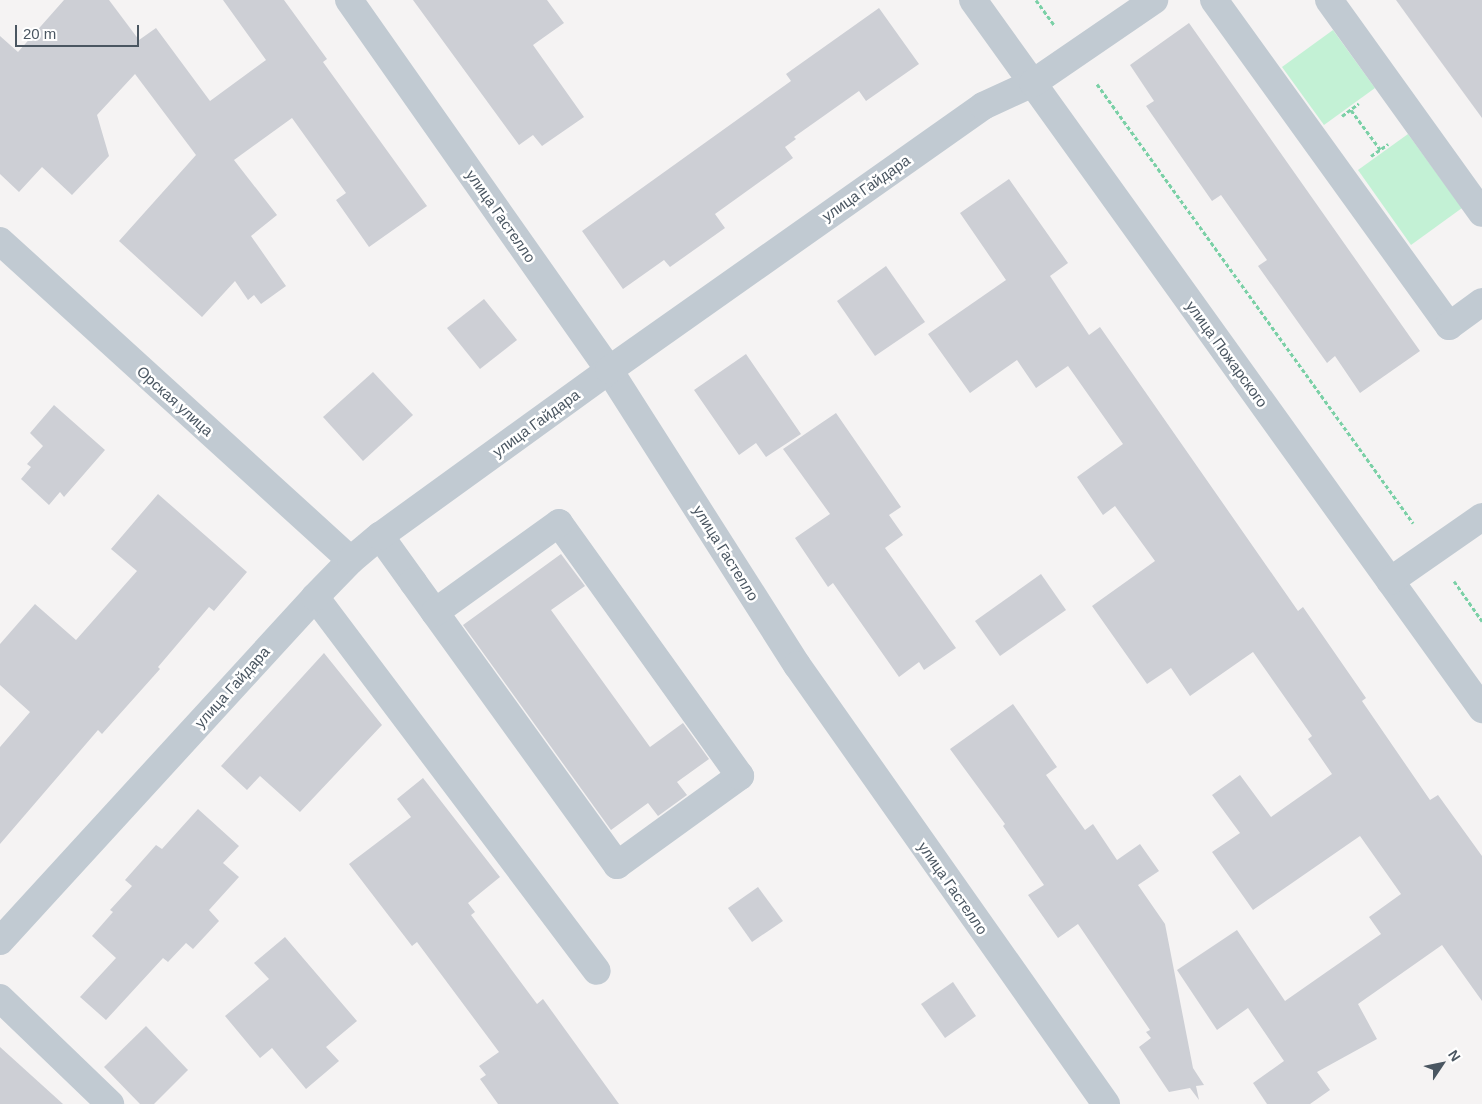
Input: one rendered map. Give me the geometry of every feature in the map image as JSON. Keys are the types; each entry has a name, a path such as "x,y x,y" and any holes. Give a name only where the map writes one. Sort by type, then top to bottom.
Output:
{"street":[{"name":"улица Гастелло","path":"349,0 609,370 796,665 1106,1104"},
{"name":"улица Пожарского","path":"973,0 1482,709"},
{"name":"улица Гайдара","path":"0,941 316,597 351,560 380,536 609,370 983,106 1033,83 1154,0"},
{"path":"1214,0 1449,326 1482,302"},
{"path":"1329,0 1482,213"},
{"name":"Орская улица","path":"0,241 351,560"},
{"path":"1390,581 1482,517"},
{"path":"380,536 617,865 740,776 559,523 435,612"},
{"path":"316,597 597,971"},
{"path":"0,998 110,1104"}],"path":[{"path":"1093,78 1482,621"},
{"path":"1313,137 1388,82"},
{"path":"1351,110 1380,150"},
{"path":"1342,178 1417,123"}],"green space":[{"path":"1333,30 1375,88 1324,125 1282,67"},
{"path":"1408,134 1462,208 1411,245 1358,170"}],"building":[{"path":"64,0 109,0 139,40 156,28 210,101 266,60 223,0 284,0 327,59 323,62 427,206 369,247 336,200 346,193 292,118 234,160 277,215 251,236 286,286 261,304 254,295 248,300 235,281 202,317 119,241 196,155 135,74 97,115 109,156 72,195 42,167 19,192 0,174 0,36 18,52"},
{"path":"413,0 547,0 564,23 533,45 584,117 542,146 533,135 519,145"},
{"path":"1396,0 1482,0 1482,118 1422,36"},
{"path":"879,8 919,64 866,101 859,91 794,137 796,139 785,147 793,158 715,214 725,228 670,267 664,260 623,289 582,231 791,81 786,74"},
{"path":"1189,23 1420,351 1360,393 1335,356 1327,363 1258,266 1267,260 1221,195 1212,201 1146,106 1154,101 1130,65"},
{"path":"1009,179 1068,263 1050,276 1089,335 1100,327 1298,611 1303,607 1366,698 1362,701 1430,800 1438,795 1482,856 1482,1001 1442,945 1358,1004 1377,1039 1317,1072 1330,1090 1310,1104 1267,1104 1253,1083 1284,1061 1248,1008 1217,1030 1177,970 1237,930 1285,1001 1381,934 1369,917 1401,894 1360,836 1253,910 1212,852 1240,833 1212,795 1240,775 1271,817 1332,774 1308,739 1312,736 1253,652 1190,696 1171,668 1147,684 1092,606 1155,561 1115,506 1103,515 1077,477 1123,444 1068,366 1036,388 1017,360 970,393 928,334 1006,280 960,213"},
{"path":"886,266 925,322 875,356 837,301"},
{"path":"484,299 517,340 480,369 447,328"},
{"path":"746,354 801,434 766,457 756,443 739,455 694,390"},
{"path":"373,372 413,415 363,461 323,417"},
{"path":"54,405 105,450 64,497 60,492 49,505 21,479 31,467 27,464 43,446 30,433"},
{"path":"836,413 901,507 889,515 903,535 885,548 956,648 924,670 919,662 899,677 833,583 828,587 795,538 830,514 783,449"},
{"path":"158,494 247,572 214,611 209,607 158,667 160,669 102,734 98,730 0,844 0,747 30,712 0,685 0,644 35,604 76,640 137,571 111,549"},
{"path":"561,554 585,586 551,610 650,747 683,723 709,759 677,782 687,795 658,816 648,803 611,830 463,625"},
{"path":"1041,574 1066,610 1000,656 975,621"},
{"path":"324,653 382,725 300,812 260,776 247,790 221,766"},
{"path":"1013,704 1057,767 1046,775 1085,830 1093,824 1117,860 1140,844 1159,871 1138,885 1165,924 1193,1068 1204,1085 1196,1086 1199,1100 1190,1088 1169,1092 1139,1047 1151,1038 1146,1032 1150,1030 1078,924 1058,938 1028,895 1044,885 1003,826 1005,824 950,749"},
{"path":"423,778 500,877 468,903 475,912 471,915 537,1004 543,999 619,1104 498,1104 480,1079 486,1075 479,1066 499,1052 417,942 412,946 349,864 411,817 397,799"},
{"path":"198,809 239,846 223,863 239,877 209,910 219,921 193,949 186,943 168,962 163,958 106,1020 80,997 116,958 92,936 113,912 110,910 132,886 125,880 156,845 162,849"},
{"path":"758,887 783,921 752,942 728,908"},
{"path":"285,937 357,1021 326,1047 339,1061 306,1089 272,1048 260,1058 225,1016 269,979 254,963"},
{"path":"953,982 976,1016 945,1038 921,1004"},
{"path":"146,1026 188,1070 154,1104 140,1104 104,1067"},
{"path":"0,1047 63,1104 0,1104"}]}
